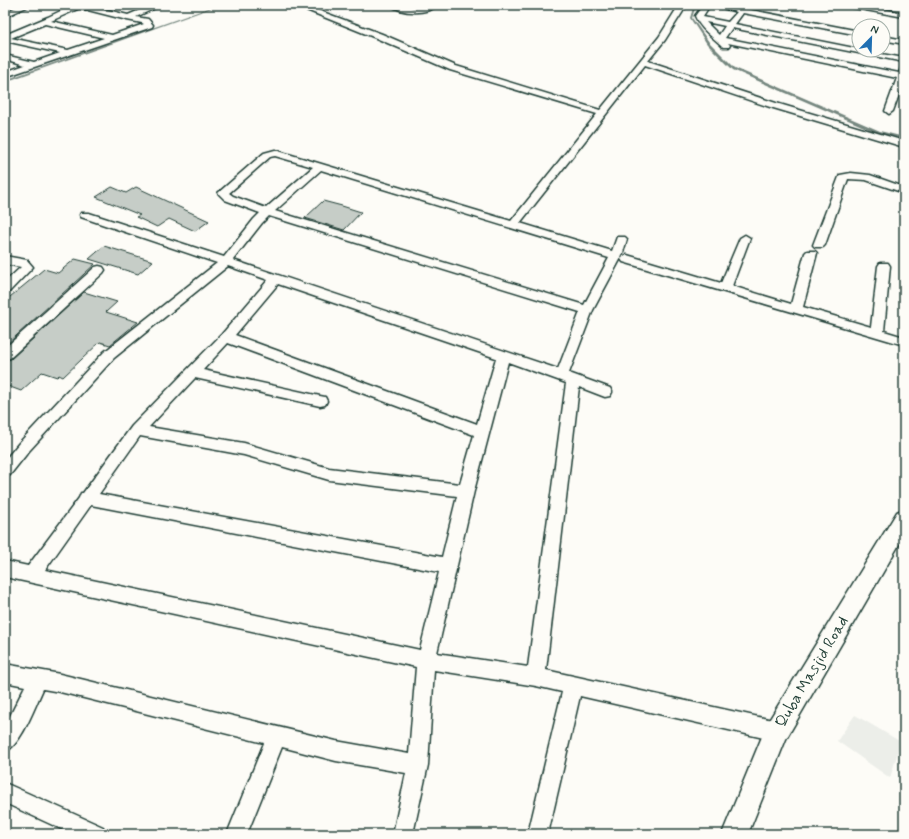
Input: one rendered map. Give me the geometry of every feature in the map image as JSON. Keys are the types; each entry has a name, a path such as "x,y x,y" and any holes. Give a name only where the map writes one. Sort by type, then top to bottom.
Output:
{"street":[{"path":"5,15 27,5"},
{"path":"5,38 44,22 79,5 96,10 117,7"},
{"path":"127,18 158,5"},
{"path":"298,5 379,36 453,68 602,113"},
{"path":"394,5 418,11 434,5"},
{"path":"513,225 662,38 683,5"},
{"path":"707,5 702,10 699,16 700,19 709,32 720,39 729,48"},
{"path":"714,5 743,8 851,31"},
{"path":"849,5 904,16"},
{"path":"5,75 149,25 149,23 145,21 127,18 105,8"},
{"path":"720,39 743,8"},
{"path":"700,19 904,60"},
{"path":"44,22 115,38"},
{"path":"5,38 70,53"},
{"path":"720,39 903,75 900,94 889,111"},
{"path":"891,40 904,42"},
{"path":"5,57 34,65"},
{"path":"643,62 702,83 833,124 904,144"},
{"path":"587,310 266,212 229,198 223,193 224,190 271,154 279,154 621,258 904,341"},
{"path":"5,471 24,447 109,355 228,261 266,212 319,167"},
{"path":"796,309 815,249 844,177 849,175 861,176 904,190"},
{"path":"85,215 228,261 276,279 567,377 605,392"},
{"path":"725,288 745,238"},
{"path":"536,677 567,377 587,310 621,258 621,239"},
{"path":"5,260 23,263 27,267 5,289"},
{"path":"877,333 884,266"},
{"path":"5,355 99,270"},
{"path":"32,574 137,430 226,337 276,279"},
{"path":"226,337 483,432"},
{"path":"403,834 418,765 426,660 466,491 503,356"},
{"path":"192,372 320,401"},
{"path":"137,430 244,449 328,474 466,491"},
{"path":"86,498 449,566"},
{"name":"Quba Masjid Road","path":"734,834 777,731 901,531"},
{"path":"5,569 426,660 536,677 777,731"},
{"path":"5,673 60,683 336,751 418,765"},
{"path":"5,742 13,731 38,679"},
{"path":"538,834 573,685"},
{"path":"238,834 277,736"},
{"path":"5,793 92,833"}],"shaded area":[{"path":"855,715 901,742 890,778 837,741"}],"building":[{"path":"112,187 126,193 136,187 209,221 195,231 169,219 157,227 136,217 140,215 96,197"},
{"path":"323,201 361,212 344,230 305,218"},
{"path":"104,246 153,261 138,274 89,259"},
{"path":"75,259 95,264 5,346 5,301 44,269 58,273"},
{"path":"84,292 117,302 106,312 138,322 110,345 100,342 63,377 59,375 57,377 42,372 21,391 5,385 5,361 11,359"}],"waterway":[{"path":"5,81 219,5"},
{"path":"695,5 691,18 708,43 734,69 879,132 904,138"}]}
